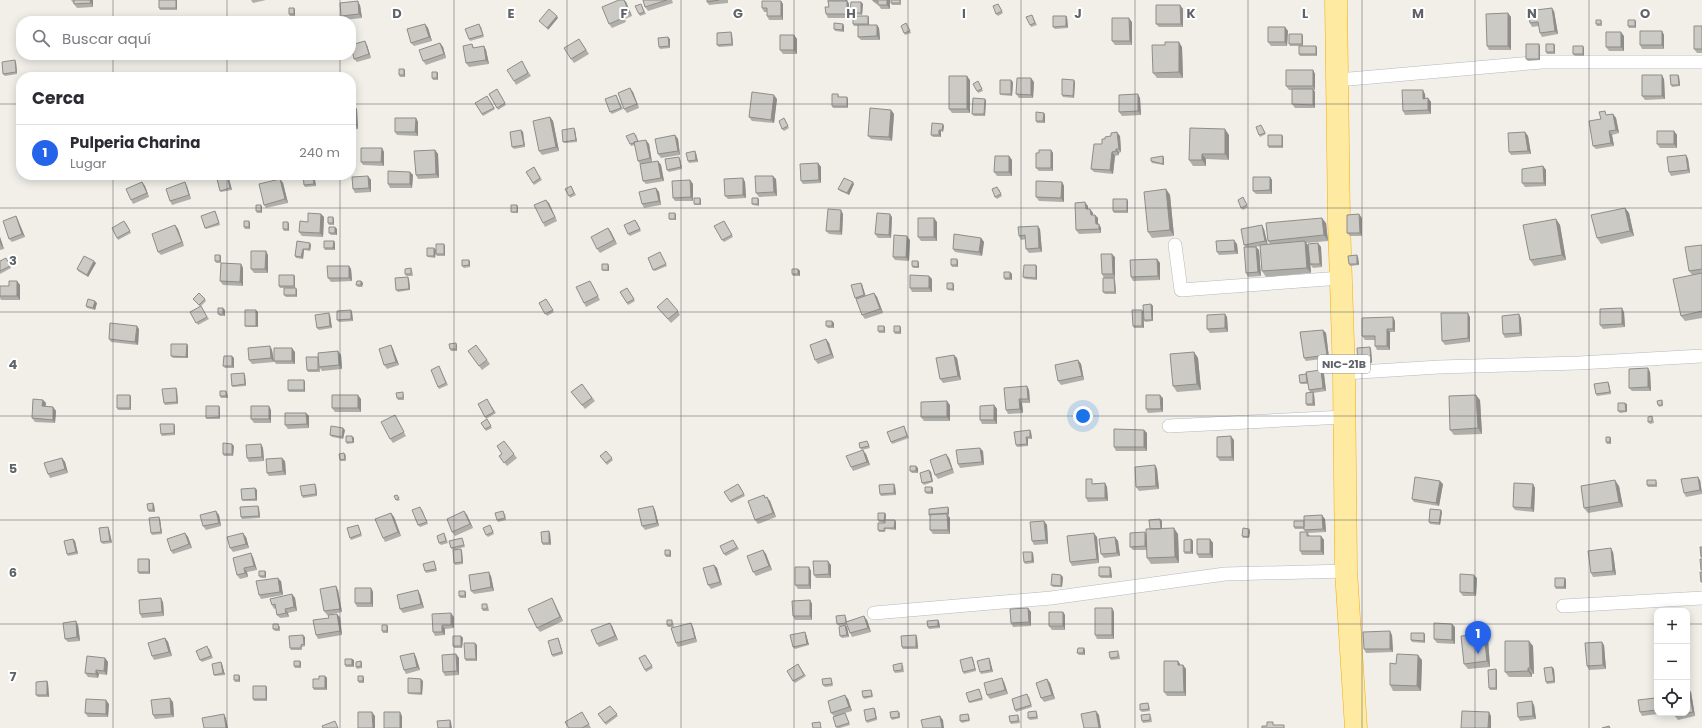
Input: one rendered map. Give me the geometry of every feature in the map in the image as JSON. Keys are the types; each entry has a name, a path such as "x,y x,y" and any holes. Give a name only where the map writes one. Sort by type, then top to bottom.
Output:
{"highway":[{"name":"NIC-21B","path":"1336,0 1344,373 1346,571 1356,728"}],"street":[{"path":"1338,80 1542,62 1702,62"},
{"path":"1175,245 1181,290 1341,278"},
{"path":"1344,373 1439,367 1579,363 1702,356"},
{"path":"1169,426 1344,417"},
{"path":"874,613 1051,598 1225,574 1346,571"},
{"path":"1563,606 1702,598"}],"building":[{"path":"74,0 90,0 91,3 74,4"},
{"path":"159,0 176,0 176,8 159,8"},
{"path":"619,0 624,0 629,12 622,15 623,18 609,24 602,7"},
{"path":"643,0 667,0 645,7"},
{"path":"707,0 719,0 707,2"},
{"path":"873,0 887,0 887,5 878,5 878,1"},
{"path":"891,0 900,0 900,3 891,3"},
{"path":"358,1 359,14 341,16 340,3"},
{"path":"762,1 781,1 781,16 767,16 767,8 762,8"},
{"path":"828,1 847,1 847,14 826,14 825,7 829,7"},
{"path":"851,2 861,2 861,13 850,13"},
{"path":"641,4 644,12 639,14 635,6"},
{"path":"998,4 1002,11 996,14 993,6"},
{"path":"1156,5 1180,5 1181,24 1156,24"},
{"path":"289,8 294,8 294,14 289,14"},
{"path":"1552,8 1555,31 1540,33 1538,22 1530,23 1528,11"},
{"path":"549,9 557,16 547,28 539,21"},
{"path":"1508,13 1508,46 1487,46 1486,14"},
{"path":"1032,15 1035,23 1030,25 1026,17"},
{"path":"853,16 868,16 868,24 853,24"},
{"path":"1053,16 1066,16 1066,26 1053,27"},
{"path":"1112,18 1129,18 1130,41 1112,41"},
{"path":"1596,20 1601,20 1601,24 1596,24"},
{"path":"1628,20 1635,20 1635,26 1628,26"},
{"path":"834,23 843,24 842,30 834,29"},
{"path":"906,23 910,31 904,33 901,26"},
{"path":"425,24 429,37 411,43 407,29"},
{"path":"479,24 483,35 469,39 465,29"},
{"path":"858,25 877,25 877,36 858,37"},
{"path":"1694,26 1702,26 1702,49 1694,49"},
{"path":"1268,27 1285,27 1285,42 1268,42"},
{"path":"1640,31 1662,31 1662,45 1640,45"},
{"path":"731,32 732,44 717,45 717,33"},
{"path":"1606,32 1621,32 1621,47 1606,47"},
{"path":"1289,34 1302,34 1302,44 1289,44"},
{"path":"780,35 794,35 794,50 780,50"},
{"path":"668,37 669,46 659,47 658,38"},
{"path":"579,39 586,50 571,59 564,48"},
{"path":"365,41 369,54 356,58 356,44"},
{"path":"1165,42 1179,42 1179,72 1153,73 1152,45 1165,45"},
{"path":"440,43 444,54 423,61 419,50"},
{"path":"472,44 473,48 484,46 486,60 466,63 463,46"},
{"path":"1526,44 1539,44 1539,59 1526,59"},
{"path":"1546,44 1554,44 1554,52 1546,52"},
{"path":"1299,46 1316,46 1316,54 1299,54"},
{"path":"1573,46 1583,46 1583,54 1573,54"},
{"path":"15,60 16,72 3,74 2,62"},
{"path":"522,61 528,73 514,81 507,70"},
{"path":"399,69 404,69 404,75 399,75"},
{"path":"1286,70 1313,70 1313,86 1286,86"},
{"path":"432,72 437,72 437,78 432,78"},
{"path":"1642,75 1662,75 1662,96 1642,96"},
{"path":"1670,75 1678,75 1679,85 1671,85"},
{"path":"949,76 967,76 967,109 949,109"},
{"path":"1017,78 1031,78 1031,95 1016,94"},
{"path":"1062,79 1074,80 1073,96 1062,95"},
{"path":"1000,80 1011,80 1011,94 1000,94"},
{"path":"978,81 982,89 977,91 973,84"},
{"path":"630,88 637,104 624,109 618,93"},
{"path":"497,89 505,103 497,108 489,94"},
{"path":"1292,89 1313,89 1313,105 1292,104"},
{"path":"1402,90 1423,90 1423,99 1428,98 1428,110 1403,111"},
{"path":"752,92 774,95 771,120 749,117"},
{"path":"832,94 838,94 838,97 847,97 847,106 832,106"},
{"path":"1138,94 1138,111 1119,112 1119,95"},
{"path":"616,95 621,108 610,112 605,99"},
{"path":"487,96 494,108 482,114 475,103"},
{"path":"973,98 985,99 984,114 972,114"},
{"path":"870,108 891,110 889,137 868,136"},
{"path":"1605,111 1606,115 1613,114 1616,130 1609,131 1611,143 1593,146 1589,121 1601,119 1599,112"},
{"path":"1036,112 1044,113 1043,121 1036,121"},
{"path":"550,117 556,147 539,151 533,121"},
{"path":"395,118 416,118 415,132 395,132"},
{"path":"784,118 788,126 782,129 779,121"},
{"path":"932,123 943,124 942,130 939,130 939,135 931,135"},
{"path":"1261,125 1265,133 1259,135 1256,127"},
{"path":"574,128 576,140 563,142 562,130"},
{"path":"1190,128 1225,129 1225,154 1202,154 1202,160 1189,160"},
{"path":"521,130 524,145 512,147 510,132"},
{"path":"1657,131 1674,131 1674,144 1657,144"},
{"path":"1117,132 1119,149 1112,152 1110,170 1091,169 1094,144 1102,144 1102,139 1111,136 1111,133"},
{"path":"1525,132 1528,151 1509,152 1508,133"},
{"path":"634,133 638,141 630,144 626,136"},
{"path":"675,135 678,151 658,154 655,139"},
{"path":"1268,135 1282,135 1282,146 1268,146"},
{"path":"646,140 650,158 638,161 634,142"},
{"path":"361,148 382,148 381,162 361,162"},
{"path":"435,150 436,174 416,175 414,151"},
{"path":"1039,150 1051,150 1051,168 1036,168 1036,153 1039,153"},
{"path":"695,151 696,160 688,161 686,153"},
{"path":"1686,155 1688,170 1669,172 1667,157"},
{"path":"995,156 1009,156 1009,172 994,172"},
{"path":"1163,156 1163,164 1151,161 1151,158"},
{"path":"679,157 681,167 667,170 665,159"},
{"path":"658,161 661,178 643,181 640,164"},
{"path":"818,163 819,180 801,181 800,164"},
{"path":"1543,166 1544,183 1522,183 1522,169"},
{"path":"534,167 540,178 533,183 526,172"},
{"path":"388,171 410,172 410,184 388,184"},
{"path":"368,176 369,188 353,189 352,180 356,180 356,177"},
{"path":"755,176 773,176 774,192 756,193"},
{"path":"1253,177 1270,177 1270,190 1253,191"},
{"path":"743,178 743,195 725,196 724,179"},
{"path":"844,178 853,182 847,193 838,189"},
{"path":"217,180 228,180 230,188 220,191"},
{"path":"280,180 285,199 264,205 259,184"},
{"path":"304,180 314,180 314,184 304,185"},
{"path":"690,180 691,197 673,198 672,181"},
{"path":"1036,181 1062,182 1061,198 1036,197"},
{"path":"142,182 147,193 131,200 126,189"},
{"path":"185,182 189,195 170,201 166,189"},
{"path":"571,186 574,193 569,196 565,189"},
{"path":"997,187 1001,194 995,197 992,189"},
{"path":"656,188 659,201 642,204 639,192"},
{"path":"1166,189 1170,230 1148,232 1144,192"},
{"path":"1243,197 1247,205 1241,208 1238,200"},
{"path":"694,198 700,198 700,204 694,204"},
{"path":"752,198 758,198 758,204 752,204"},
{"path":"1113,199 1127,199 1127,211 1113,211"},
{"path":"546,200 555,217 543,223 534,205"},
{"path":"1085,202 1086,209 1090,209 1091,215 1095,215 1096,224 1099,224 1099,229 1076,230 1075,203"},
{"path":"256,205 261,205 261,211 256,211"},
{"path":"511,205 517,205 517,212 511,212"},
{"path":"1625,208 1630,231 1597,238 1591,215"},
{"path":"828,209 841,210 840,231 826,231"},
{"path":"215,211 219,223 205,228 201,216"},
{"path":"308,213 321,214 320,233 299,232 300,221 308,222"},
{"path":"669,213 675,213 675,219 669,219"},
{"path":"877,213 890,214 889,235 875,234"},
{"path":"1359,214 1360,233 1347,233 1347,215"},
{"path":"16,216 22,234 9,239 3,221"},
{"path":"328,217 333,217 333,223 328,223"},
{"path":"918,218 934,218 934,237 918,237"},
{"path":"1322,218 1324,235 1268,241 1266,223"},
{"path":"1556,219 1562,255 1530,260 1523,225"},
{"path":"635,220 640,229 628,234 624,225"},
{"path":"124,221 130,231 117,238 112,228"},
{"path":"244,221 249,221 249,227 244,227"},
{"path":"724,221 732,235 722,240 714,226"},
{"path":"283,222 288,222 288,229 283,229"},
{"path":"175,225 182,242 158,252 152,234"},
{"path":"1262,225 1265,241 1244,245 1241,229"},
{"path":"1038,226 1039,248 1026,249 1025,235 1019,236 1018,227"},
{"path":"329,227 335,227 335,233 329,233"},
{"path":"608,228 614,240 597,249 591,237"},
{"path":"954,234 981,238 979,252 953,249"},
{"path":"894,235 907,236 906,257 893,257"},
{"path":"1234,240 1235,251 1217,252 1216,241"},
{"path":"297,241 310,243 309,249 303,249 301,257 295,256"},
{"path":"324,241 334,241 333,248 324,248"},
{"path":"1305,241 1307,268 1262,271 1260,245"},
{"path":"1318,243 1320,264 1310,264 1308,244"},
{"path":"436,244 444,244 444,254 436,254"},
{"path":"1702,245 1702,269 1689,271 1685,247"},
{"path":"1244,247 1256,247 1258,272 1246,273"},
{"path":"427,248 434,248 434,256 427,256"},
{"path":"251,251 266,251 265,269 251,269"},
{"path":"660,252 666,264 653,270 648,258"},
{"path":"1101,254 1112,254 1113,274 1102,274"},
{"path":"215,255 220,255 220,261 215,261"},
{"path":"1357,255 1357,264 1349,264 1348,256"},
{"path":"84,256 94,261 87,275 77,269"},
{"path":"6,258 10,266 0,271 0,261"},
{"path":"951,259 957,259 957,265 951,265"},
{"path":"1157,259 1158,276 1131,277 1130,260"},
{"path":"462,260 469,260 469,265 462,266"},
{"path":"912,261 918,261 918,267 912,266"},
{"path":"221,263 241,264 240,282 220,281"},
{"path":"602,264 608,264 608,270 602,270"},
{"path":"1024,265 1036,265 1036,278 1023,277"},
{"path":"327,266 349,266 349,278 328,278"},
{"path":"411,268 411,274 405,274 405,269"},
{"path":"792,269 798,269 798,274 792,274"},
{"path":"1004,272 1010,272 1010,278 1004,278"},
{"path":"1702,273 1702,311 1681,316 1673,279"},
{"path":"279,275 294,275 294,286 279,286"},
{"path":"910,275 929,276 929,288 910,288"},
{"path":"408,277 409,289 396,290 395,278"},
{"path":"1103,278 1114,278 1115,292 1103,292"},
{"path":"9,281 17,281 17,296 0,296 0,286 9,286"},
{"path":"357,281 361,281 361,285 356,285"},
{"path":"590,281 598,296 584,303 576,287"},
{"path":"861,283 864,295 855,298 851,285"},
{"path":"947,283 953,283 953,289 947,289"},
{"path":"284,288 296,288 296,295 284,295"},
{"path":"627,288 634,299 627,303 620,292"},
{"path":"199,293 205,299 199,305 193,299"},
{"path":"874,293 880,309 862,315 856,299"},
{"path":"667,298 678,311 668,319 657,307"},
{"path":"88,299 95,301 93,308 86,306"},
{"path":"546,299 553,310 545,314 539,303"},
{"path":"1151,304 1152,320 1144,320 1143,305"},
{"path":"201,306 207,317 196,323 190,312"},
{"path":"218,308 223,308 223,314 218,314"},
{"path":"1622,308 1622,324 1600,325 1600,309"},
{"path":"245,310 256,310 256,326 245,326"},
{"path":"351,310 351,319 337,320 337,311"},
{"path":"1132,310 1142,310 1142,326 1133,326"},
{"path":"329,313 330,326 317,328 315,315"},
{"path":"1441,313 1468,313 1468,338 1442,341"},
{"path":"1225,314 1225,328 1207,329 1207,315"},
{"path":"1519,314 1520,333 1503,334 1502,316"},
{"path":"1393,317 1393,329 1387,329 1387,346 1375,346 1375,336 1362,336 1362,318"},
{"path":"826,321 832,321 832,326 826,326"},
{"path":"110,323 137,326 135,342 109,339"},
{"path":"878,326 884,326 884,331 878,331"},
{"path":"894,326 900,326 900,332 894,332"},
{"path":"1323,330 1327,355 1304,358 1300,332"},
{"path":"826,339 831,354 815,360 810,345"},
{"path":"456,343 456,349 450,349 449,344"},
{"path":"171,344 187,344 186,357 171,356"},
{"path":"391,345 396,362 384,365 379,349"},
{"path":"476,345 487,360 479,366 468,351"},
{"path":"270,346 271,358 249,360 248,348"},
{"path":"1370,347 1371,362 1358,362 1357,348"},
{"path":"274,348 292,348 292,361 274,361"},
{"path":"338,351 339,365 319,367 318,353"},
{"path":"1194,352 1197,384 1173,386 1170,354"},
{"path":"954,355 958,376 940,379 936,358"},
{"path":"224,356 232,356 232,366 223,366"},
{"path":"306,357 318,357 318,370 307,370"},
{"path":"1078,360 1082,376 1058,381 1055,365"},
{"path":"439,366 446,383 438,387 431,370"},
{"path":"1648,368 1648,387 1629,388 1629,369"},
{"path":"1321,370 1323,388 1309,390 1306,372"},
{"path":"244,373 245,384 232,386 231,374"},
{"path":"1306,374 1307,382 1300,383 1299,375"},
{"path":"288,380 304,380 304,390 288,390"},
{"path":"1608,382 1610,392 1596,394 1594,384"},
{"path":"582,384 592,398 582,405 571,392"},
{"path":"1027,386 1028,399 1019,399 1020,409 1006,410 1004,388"},
{"path":"176,388 177,402 164,403 162,389"},
{"path":"220,391 226,391 226,396 220,396"},
{"path":"403,392 403,398 397,398 396,393"},
{"path":"1313,392 1313,404 1306,404 1306,393"},
{"path":"117,395 130,395 130,408 117,408"},
{"path":"332,395 358,395 358,408 332,408"},
{"path":"1146,395 1160,395 1161,409 1146,409"},
{"path":"1476,395 1478,428 1450,430 1449,396"},
{"path":"33,399 43,400 42,406 53,407 53,420 32,418"},
{"path":"487,399 494,412 485,417 478,404"},
{"path":"1662,400 1662,405 1658,405 1657,401"},
{"path":"947,401 947,417 921,417 921,402"},
{"path":"1618,403 1625,403 1626,411 1618,411"},
{"path":"994,405 994,420 980,420 980,406"},
{"path":"206,406 219,406 219,417 206,418"},
{"path":"251,406 269,406 269,419 251,419"},
{"path":"285,413 306,413 307,424 285,425"},
{"path":"395,415 404,432 390,439 381,422"},
{"path":"1652,416 1652,421 1648,422 1648,417"},
{"path":"487,419 491,426 485,429 481,423"},
{"path":"160,424 174,424 174,433 161,434"},
{"path":"331,426 343,428 342,437 330,435"},
{"path":"904,426 907,436 891,442 887,432"},
{"path":"1114,429 1144,430 1144,447 1114,447"},
{"path":"1030,430 1030,437 1026,437 1027,444 1016,445 1014,432"},
{"path":"346,436 352,436 353,442 346,442"},
{"path":"1231,436 1232,457 1217,457 1217,437"},
{"path":"1606,437 1610,437 1610,442 1606,442"},
{"path":"504,441 514,454 504,463 499,456 502,454 497,446"},
{"path":"867,441 869,446 860,448 859,443"},
{"path":"223,443 232,444 232,454 223,454"},
{"path":"261,444 262,457 247,458 246,445"},
{"path":"980,448 982,462 958,464 956,450"},
{"path":"863,450 867,462 851,467 846,456"},
{"path":"606,451 612,458 606,463 600,456"},
{"path":"344,453 345,459 340,460 339,454"},
{"path":"946,454 952,469 935,475 930,460"},
{"path":"62,458 65,469 48,474 44,463"},
{"path":"282,458 283,471 267,473 266,459"},
{"path":"1155,465 1156,486 1136,487 1135,467"},
{"path":"910,466 916,466 916,471 910,471"},
{"path":"929,470 932,481 922,483 920,473"},
{"path":"1415,477 1440,481 1436,503 1412,499"},
{"path":"1698,477 1700,490 1684,493 1681,479"},
{"path":"1086,479 1092,479 1092,484 1105,483 1105,498 1086,498"},
{"path":"1615,480 1619,502 1584,508 1581,486"},
{"path":"1647,480 1656,480 1656,485 1647,485"},
{"path":"1514,483 1533,484 1531,508 1513,507"},
{"path":"315,484 316,494 302,496 300,486"},
{"path":"738,484 744,494 730,501 724,492"},
{"path":"894,484 894,493 880,494 879,485"},
{"path":"925,487 932,487 931,492 925,492"},
{"path":"255,488 256,499 242,500 241,489"},
{"path":"397,495 399,498 396,500 394,496"},
{"path":"764,495 765,498 767,497 773,513 755,520 748,501"},
{"path":"153,503 153,510 148,510 147,504"},
{"path":"258,506 259,516 241,517 240,507"},
{"path":"653,506 657,523 642,526 638,509"},
{"path":"420,507 427,522 418,525 412,510"},
{"path":"948,507 948,513 929,515 929,509"},
{"path":"1430,509 1441,510 1439,523 1429,522"},
{"path":"216,511 219,523 203,526 200,515"},
{"path":"464,511 470,524 452,532 447,519"},
{"path":"503,511 505,518 497,520 495,513"},
{"path":"391,513 398,532 383,538 375,519"},
{"path":"878,513 885,513 884,521 878,520"},
{"path":"930,514 947,514 948,530 930,530"},
{"path":"1322,515 1323,529 1304,530 1304,516"},
{"path":"159,517 161,532 151,533 149,518"},
{"path":"1160,519 1161,529 1150,529 1149,520"},
{"path":"885,520 895,520 894,528 884,528 884,531 878,530 878,523 885,523"},
{"path":"1044,521 1046,540 1032,541 1030,522"},
{"path":"1294,521 1304,521 1304,527 1294,527"},
{"path":"358,525 361,534 350,538 347,528"},
{"path":"490,525 493,532 486,535 483,528"},
{"path":"108,527 110,541 101,542 99,528"},
{"path":"1174,528 1175,557 1147,558 1146,529"},
{"path":"1243,528 1249,529 1248,537 1242,536"},
{"path":"549,531 549,543 542,543 541,532"},
{"path":"1145,532 1145,546 1130,547 1130,533"},
{"path":"1300,532 1307,532 1307,536 1321,536 1321,551 1300,551"},
{"path":"185,533 189,544 171,551 167,539"},
{"path":"243,533 246,544 230,548 227,537"},
{"path":"444,533 446,541 439,543 437,536"},
{"path":"1094,533 1097,559 1070,562 1067,536"},
{"path":"1115,537 1117,553 1101,554 1099,539"},
{"path":"462,538 464,545 451,548 449,541"},
{"path":"73,539 76,552 67,554 64,541"},
{"path":"1191,539 1191,552 1184,552 1184,540"},
{"path":"1197,539 1210,539 1210,554 1197,554"},
{"path":"733,540 737,547 724,554 720,546"},
{"path":"1700,547 1702,547 1702,557 1701,557"},
{"path":"1611,548 1613,571 1591,573 1588,551"},
{"path":"461,549 462,562 454,563 453,550"},
{"path":"665,550 670,550 670,555 665,555"},
{"path":"763,550 769,566 753,572 747,556"},
{"path":"1023,552 1032,552 1032,561 1024,562"},
{"path":"251,553 254,566 244,568 245,573 237,575 233,558"},
{"path":"138,559 149,559 149,572 138,572"},
{"path":"1700,559 1702,559 1702,570 1701,570"},
{"path":"434,561 436,569 425,571 423,564"},
{"path":"813,561 828,561 829,574 814,575"},
{"path":"714,565 720,582 708,585 703,568"},
{"path":"795,567 809,567 809,585 795,585"},
{"path":"1099,567 1110,567 1110,576 1099,576"},
{"path":"259,571 265,571 265,576 259,576"},
{"path":"489,572 491,587 471,591 469,575"},
{"path":"1700,572 1702,572 1702,582 1701,582"},
{"path":"1052,574 1061,575 1061,586 1051,585"},
{"path":"1460,574 1474,575 1474,593 1460,592"},
{"path":"278,578 280,592 259,595 256,581"},
{"path":"1555,578 1565,578 1564,587 1555,587"},
{"path":"336,586 340,609 324,611 320,589"},
{"path":"355,588 371,588 371,603 355,603"},
{"path":"418,590 421,604 400,609 397,595"},
{"path":"459,591 465,591 465,596 459,596"},
{"path":"292,594 294,607 285,609 286,613 277,615 275,604 272,605 270,599"},
{"path":"161,598 162,612 140,614 139,600"},
{"path":"552,598 560,617 537,628 528,609"},
{"path":"810,600 810,616 793,616 792,601"},
{"path":"482,604 487,604 487,609 482,609"},
{"path":"1028,608 1029,622 1011,623 1010,609"},
{"path":"1095,608 1112,608 1112,635 1095,635"},
{"path":"1049,612 1063,612 1063,626 1049,626"},
{"path":"451,613 451,625 442,625 442,632 433,632 432,614"},
{"path":"337,614 340,631 316,635 313,620 329,618 328,615"},
{"path":"845,615 846,623 837,624 836,616"},
{"path":"864,616 868,628 850,633 846,622"},
{"path":"667,620 672,620 672,625 667,625"},
{"path":"938,620 938,626 928,627 927,621"},
{"path":"76,621 77,637 65,639 63,623"},
{"path":"610,623 615,636 597,644 591,630"},
{"path":"691,623 695,638 676,643 671,628"},
{"path":"1434,623 1452,624 1452,640 1434,639"},
{"path":"273,624 278,624 279,629 273,629"},
{"path":"382,625 387,625 387,631 382,631"},
{"path":"845,625 847,635 840,636 839,627"},
{"path":"1390,631 1390,649 1364,649 1363,632"},
{"path":"805,632 807,644 793,647 790,635"},
{"path":"1411,633 1424,633 1424,641 1411,640"},
{"path":"1484,634 1487,661 1464,664 1461,636"},
{"path":"303,635 304,644 301,645 301,648 290,648 289,636"},
{"path":"916,635 916,647 902,647 901,636"},
{"path":"453,636 461,636 461,646 453,646"},
{"path":"165,638 169,652 152,656 148,643"},
{"path":"558,638 562,652 552,655 548,641"},
{"path":"1505,641 1529,641 1530,668 1528,668 1528,671 1505,672"},
{"path":"1602,642 1603,665 1587,666 1585,643"},
{"path":"464,643 475,643 476,659 465,659"},
{"path":"207,646 211,656 200,660 196,651"},
{"path":"1078,648 1084,648 1083,653 1077,653"},
{"path":"1118,651 1118,657 1110,658 1109,652"},
{"path":"414,653 417,667 404,670 400,656"},
{"path":"456,654 457,671 443,672 442,655"},
{"path":"1397,654 1418,655 1417,686 1390,685 1390,663 1396,664"},
{"path":"645,655 652,666 645,670 639,658"},
{"path":"87,656 105,658 104,671 96,670 96,674 85,673"},
{"path":"972,657 975,669 963,672 960,660"},
{"path":"989,658 991,670 980,672 977,661"},
{"path":"345,659 352,659 352,665 345,665"},
{"path":"294,661 300,661 300,666 294,666"},
{"path":"361,661 361,666 356,667 356,662"},
{"path":"1164,661 1178,661 1178,665 1183,665 1184,692 1164,692"},
{"path":"221,662 223,673 214,675 212,664"},
{"path":"902,663 902,670 894,671 893,665"},
{"path":"798,664 804,675 793,681 787,671"},
{"path":"1552,667 1554,681 1546,682 1544,668"},
{"path":"1496,669 1496,688 1489,688 1488,670"},
{"path":"234,675 239,675 239,680 234,680"},
{"path":"319,676 325,676 325,688 313,688 313,679 319,679"},
{"path":"358,676 363,676 363,681 358,681"},
{"path":"408,678 421,679 421,693 408,693"},
{"path":"831,678 832,684 823,685 822,679"},
{"path":"1002,678 1005,690 987,695 984,683"},
{"path":"1047,679 1052,695 1041,698 1036,683"},
{"path":"47,681 47,695 36,695 36,682"},
{"path":"253,686 266,686 266,699 253,699"},
{"path":"979,689 982,698 969,702 966,693"},
{"path":"871,690 872,696 863,697 862,691"},
{"path":"1027,694 1031,705 1015,710 1012,699"},
{"path":"845,695 849,707 831,713 828,701"},
{"path":"170,698 171,714 153,715 151,700"},
{"path":"1654,698 1654,710 1640,712 1638,700"},
{"path":"1690,698 1693,712 1690,713"},
{"path":"86,699 106,700 106,714 85,713"},
{"path":"1532,701 1533,716 1518,717 1517,703"},
{"path":"1148,703 1149,709 1140,710 1140,704"},
{"path":"610,706 617,714 605,723 598,714"},
{"path":"874,708 876,718 866,721 864,710"},
{"path":"898,711 899,717 891,718 890,712"},
{"path":"1036,711 1037,717 1028,718 1028,712"},
{"path":"1096,711 1099,728 1084,728 1081,714"},
{"path":"1462,711 1489,712 1488,728 1461,728"},
{"path":"358,712 372,712 373,728 358,728"},
{"path":"384,712 400,712 400,728 384,728"},
{"path":"582,712 589,724 582,728 569,728 565,722"},
{"path":"845,713 849,723 836,727 833,717"},
{"path":"224,714 226,728 204,728 202,718"},
{"path":"968,714 969,720 960,721 960,715"},
{"path":"1150,714 1150,720 1142,721 1141,715"},
{"path":"1018,715 1018,721 1010,722 1009,716"},
{"path":"940,716 942,728 923,728 921,720"},
{"path":"450,720 450,728 438,728 437,721"},
{"path":"335,721 338,728 323,728 322,726"},
{"path":"820,722 821,728 813,728 812,723"},
{"path":"1267,722 1273,722 1273,725 1284,725 1284,728 1262,728 1262,726 1267,726"}],"place":[{"name":"Pulperia Charina","path":"1478,654"}]}
